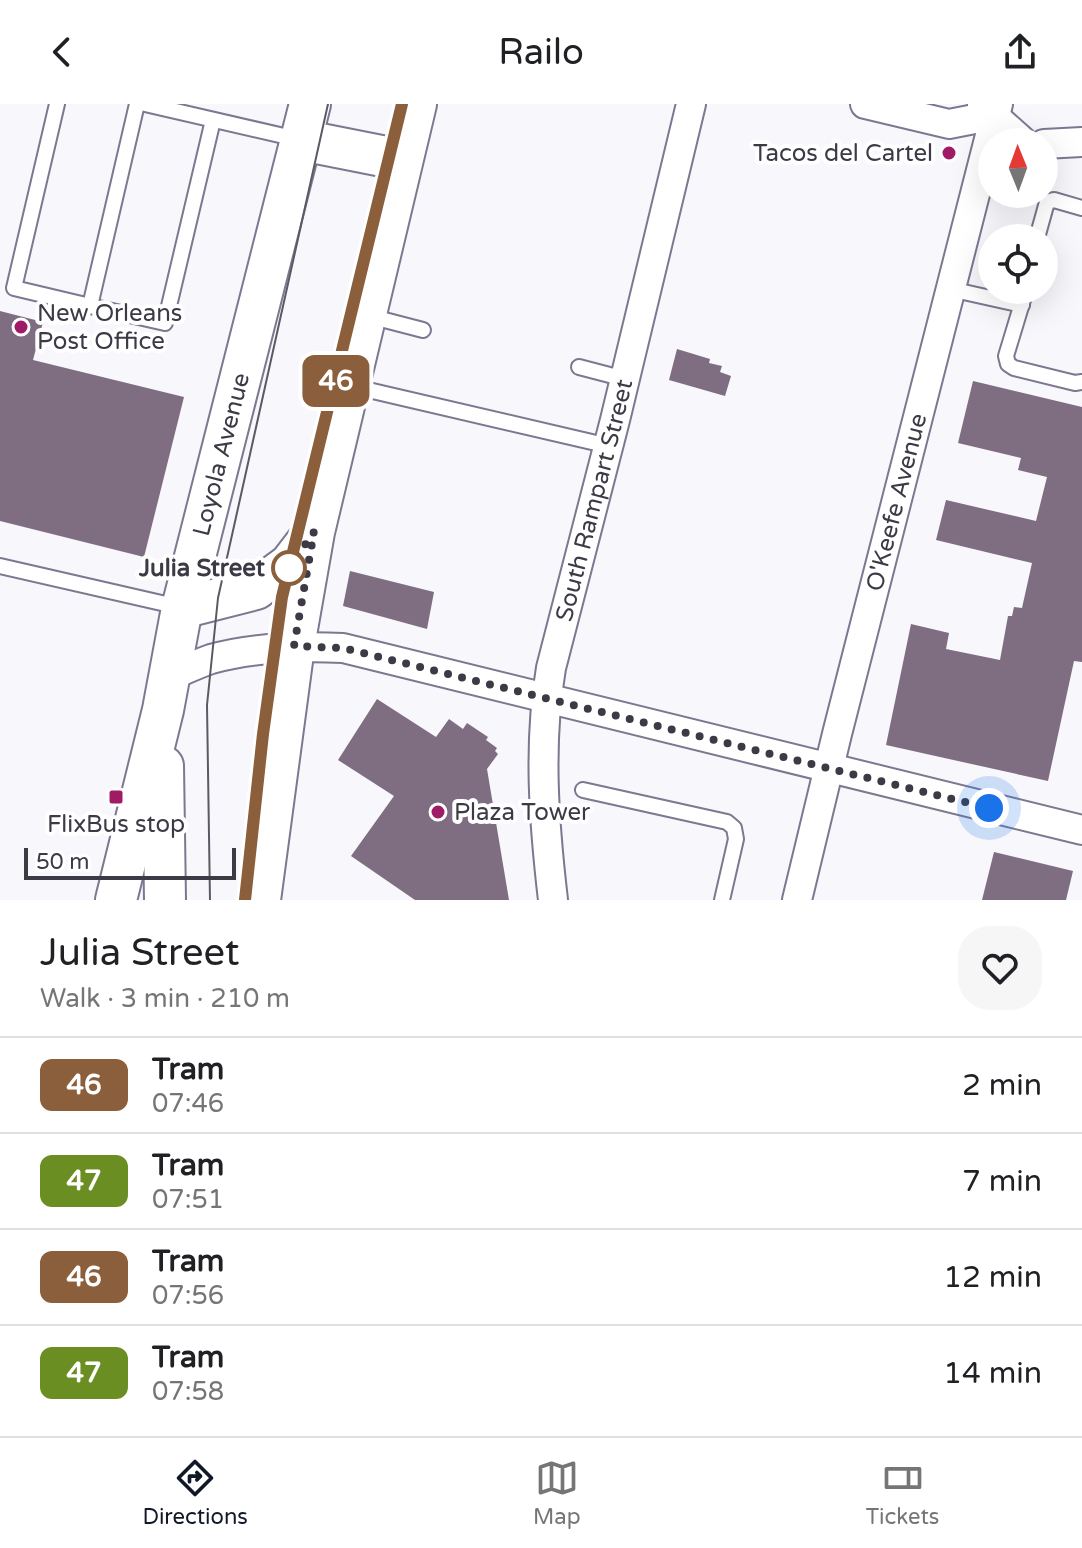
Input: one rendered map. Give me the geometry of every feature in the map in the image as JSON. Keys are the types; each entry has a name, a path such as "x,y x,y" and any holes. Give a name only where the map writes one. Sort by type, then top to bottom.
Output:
{"main road":[{"path":"260,900 294,646 314,532 416,104"},
{"path":"306,122 402,160"},
{"name":"Loyola Avenue","path":"116,900 166,693 182,608 306,122"},
{"path":"182,608 256,589 290,564 314,532"},
{"path":"165,900 166,693"}],"street":[{"name":"South Rampart Street","path":"553,900 543,785 546,698 554,650 609,446 691,104"},
{"path":"865,104 949,124 992,108 1010,128"},
{"name":"O'Keefe Avenue","path":"797,900 950,289 992,108"},
{"path":"1058,143 1082,142"},
{"path":"166,693 211,659 294,646 343,648 1082,830"}],"lane":[{"path":"57,104 14,288 165,323 213,120"},
{"path":"90,306 137,104"},
{"path":"145,104 213,120 306,122"},
{"path":"1041,224 1047,202 1054,200 1082,208"},
{"path":"950,289 978,292"},
{"path":"1022,304 1006,356 1008,364 1075,383 1082,382"},
{"path":"367,315 423,330"},
{"path":"579,367 625,379"},
{"path":"350,386 609,446"},
{"path":"0,566 182,608"},
{"path":"583,790 727,822 734,828 736,839 722,900"}],"building":[{"path":"0,311 43,322 33,360 184,397 144,557 0,521"},
{"path":"677,349 722,366 720,372 731,376 725,396 669,380"},
{"path":"973,381 1082,407 1082,662 1074,661 1048,781 886,745 911,624 949,633 946,649 1000,660 1008,616 1012,616 1014,607 1022,608 1032,563 936,540 946,500 1036,521 1047,477 1018,470 1021,458 958,443"},
{"path":"350,571 434,592 427,629 343,606"},
{"name":"Plaza Tower","path":"377,699 436,737 449,719 463,729 467,723 488,737 486,740 497,748 495,751 498,754 487,769 509,900 415,900 351,856 394,796 338,760"},
{"path":"994,852 1073,871 1066,900 982,900"}],"tram line":[{"path":"210,900 207,705 218,598 328,104"},
{"path":"245,900 282,597 401,104"},
{"name":"46","path":"245,900 282,597 402,104"}],"place":[{"name":"Tacos del Cartel","path":"949,153"},
{"name":"New Orleans Post Office","path":"21,327"},
{"name":"Julia Street","path":"289,568"},
{"name":"FlixBus stop","path":"116,797"},
{"name":"Plaza Tower","path":"438,812"}],"route":[{"path":"289,568 314,532 294,646 343,648 989,808"}]}
